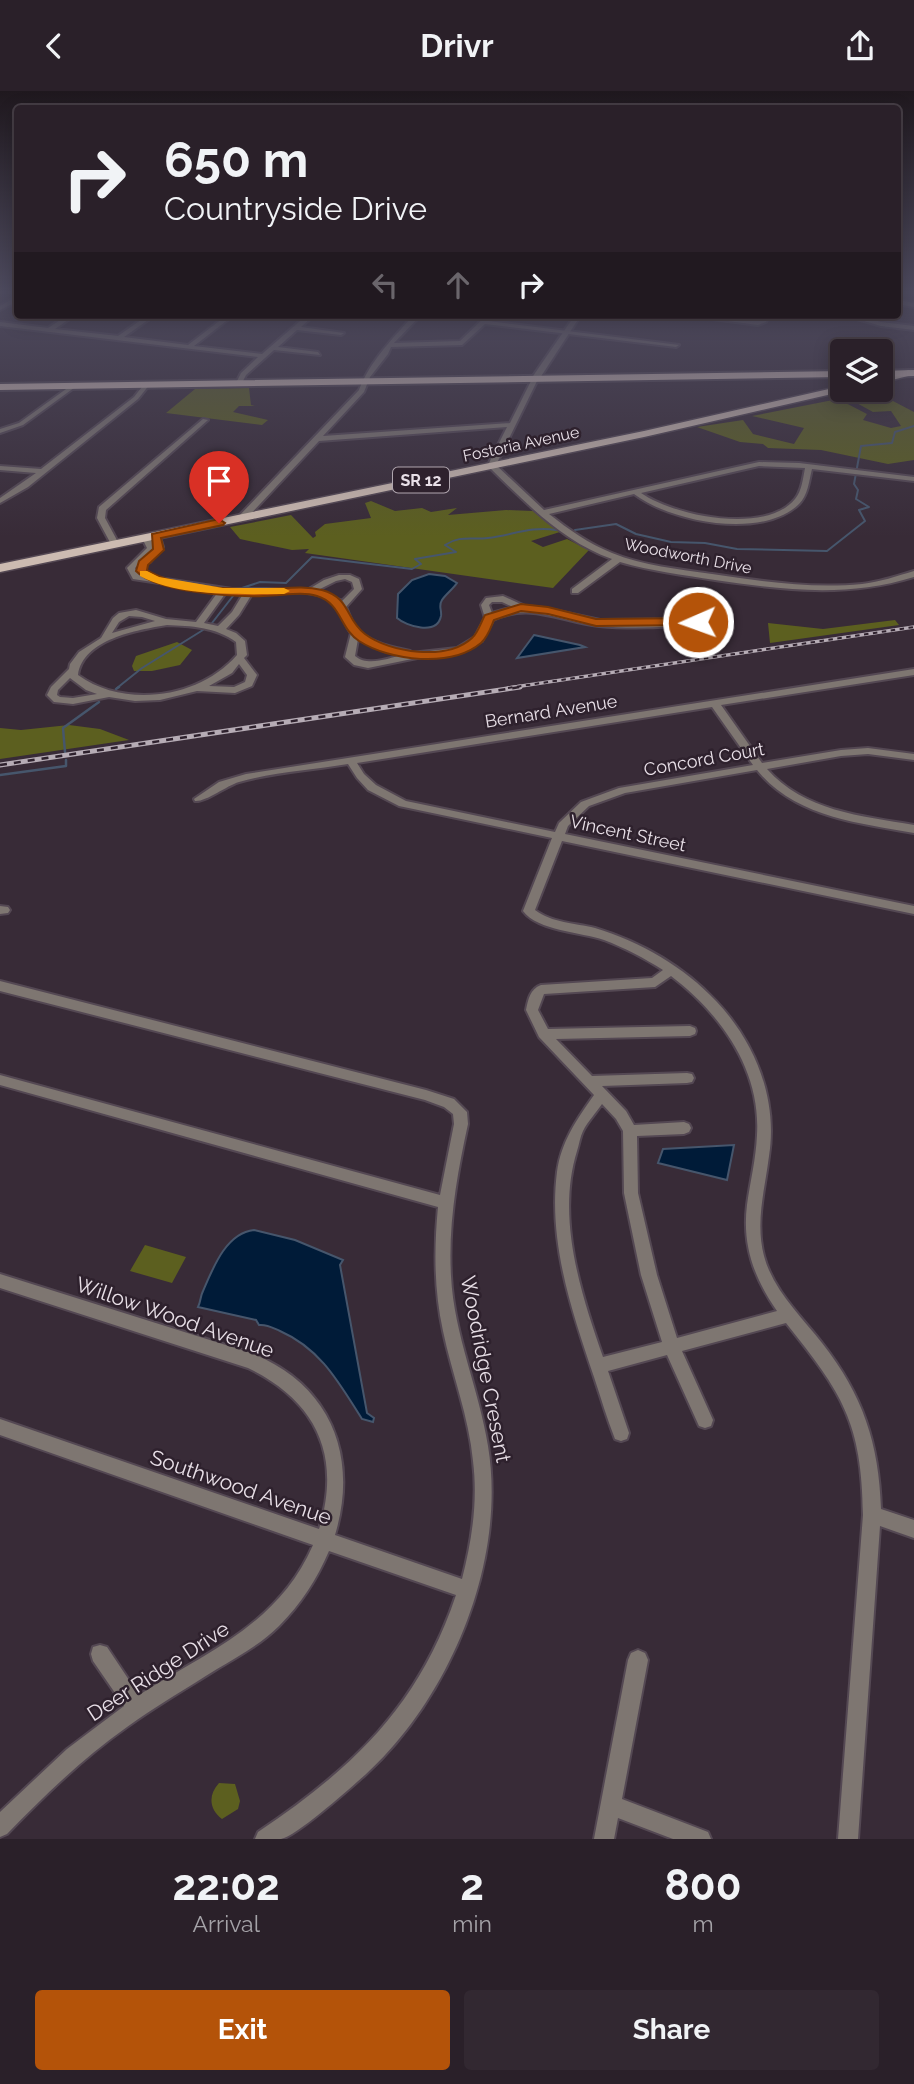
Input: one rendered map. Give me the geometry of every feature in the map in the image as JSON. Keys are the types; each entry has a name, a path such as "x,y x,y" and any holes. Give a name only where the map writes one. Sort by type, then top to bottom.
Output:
{"highway":[{"path":"0,387 830,374"}],"main road":[{"name":"Fostoria Avenue","path":"0,568 830,392"}],"street":[{"path":"239,383 243,374"},
{"path":"242,518 362,391 370,374"},
{"path":"493,465 539,374"},
{"path":"0,501 136,398 147,384"},
{"path":"0,431 21,424 75,385"},
{"path":"115,544 101,517 102,509 205,419"},
{"path":"317,439 511,425"},
{"path":"545,512 759,464 809,466 914,479"},
{"name":"Woodworth Drive","path":"493,465 584,543 619,558 660,569 805,590 863,584 914,574"},
{"path":"634,491 656,506 688,516 716,520 753,519 777,514 796,503 801,496 809,466"},
{"path":"0,468 42,471"},
{"path":"151,537 151,548 133,563 131,571 141,579 248,593 311,591 333,598 342,606 355,633 382,648 417,655"},
{"path":"575,591 619,558"},
{"path":"311,591 336,577 350,577 356,581 358,589 342,606"},
{"path":"198,625 223,591"},
{"path":"219,630 236,613 248,593"},
{"path":"355,633 350,655 357,663 375,664 417,655 445,654 468,647 479,639 489,618 485,605 489,600 503,599 521,607 548,610 596,623 698,622"},
{"path":"489,618 521,607"},
{"path":"105,639 112,622 122,614 138,612 167,622 198,625 232,634 243,647 240,659 230,670 200,689"},
{"path":"114,694 72,702 57,700 52,695 83,655 105,639 132,628 167,622"},
{"path":"72,671 78,680 114,694 156,698 200,689 235,690 249,684 252,675 240,659"},
{"name":"Bernard Avenue","path":"199,799 212,789 239,779 914,673"},
{"path":"713,703 761,767 780,787 821,809 914,829"},
{"name":"Concord Court","path":"544,876 558,836 570,815 598,797 855,751 881,751 914,757"},
{"name":"Vincent Street","path":"351,761 366,784 392,800 914,910"},
{"path":"544,876 531,907 532,916 611,938 671,970 698,990 723,1018 753,1069 763,1106 765,1132 754,1202 753,1238 763,1274 788,1315 844,1385 865,1435 872,1476 872,1515 848,1839"},
{"path":"671,970 655,982 541,990 536,995 532,1010 544,1034 621,1115 630,1131 631,1193 649,1275 672,1348 705,1420"},
{"name":"Woodridge Cresent","path":"0,986 449,1103 462,1117 445,1203 442,1245 444,1294 450,1328 477,1429 485,1492 485,1514 468,1590 451,1640 434,1674 413,1707 380,1749 351,1778 319,1804 265,1839"},
{"path":"544,1034 690,1031"},
{"path":"589,1081 687,1078"},
{"path":"0,1080 445,1203"},
{"path":"602,1094 588,1108 577,1126 568,1153 561,1192 572,1281 580,1316 600,1366 621,1433"},
{"path":"630,1131 684,1128"},
{"name":"Willow Wood Avenue","path":"0,1281 251,1361 277,1372 292,1383 321,1420 329,1437 334,1459 333,1509 324,1541"},
{"path":"600,1366 788,1315"},
{"name":"Southwood Avenue","path":"0,1427 468,1590"},
{"path":"872,1515 914,1529"},
{"name":"Deer Ridge Drive","path":"0,1827 77,1752 137,1709 243,1643 272,1620 289,1603 309,1573 324,1541"},
{"path":"100,1654 137,1709"},
{"path":"604,1839 638,1660"},
{"path":"610,1805 701,1839"}],"shaded area":[{"path":"249,388 251,405 255,406 239,406 233,412 268,420 262,425 166,413 195,389"},
{"path":"830,401 844,402 867,414 863,420 891,428 901,426 891,411 873,412 855,402 893,401 914,412 914,460 888,464 821,450 768,448 763,444 740,442 697,427 743,420 753,434 794,444 804,428 752,416"},
{"path":"371,501 395,511 422,508 431,512 457,508 448,515 506,510 533,511 560,532 531,541 543,547 567,539 589,550 553,588 305,553 309,549 292,550 240,539 230,527 291,515 313,538 316,536 315,532 325,524 371,518 365,503"},
{"path":"895,620 899,625 770,643 768,623 823,629"},
{"path":"177,642 192,650 180,665 152,671 134,671 132,666 136,656"},
{"path":"69,725 100,729 129,740 0,759 0,728 21,730"},
{"path":"145,1245 186,1257 172,1283 130,1271"},
{"path":"219,1783 235,1784 240,1801 238,1809 222,1819 211,1802"}],"water":[{"path":"429,574 445,576 457,583 441,602 438,622 434,626 421,628 401,621 397,618 398,594 412,580"},
{"path":"534,635 580,645 585,647 517,658"},
{"path":"734,1145 727,1180 658,1163 663,1149"},
{"path":"254,1230 295,1240 343,1260 340,1265 367,1413 374,1418 373,1422 362,1419 328,1368 294,1338 259,1325 256,1320 198,1307 222,1253 236,1238"}],"waterway":[{"path":"575,530 616,524 636,534 671,542 705,543 737,549 827,551 865,521 859,510 869,507 856,499 858,490 854,484 861,446 892,443 895,432 914,426"},
{"path":"236,590 260,582 286,583 312,557 412,569 421,564 415,559 456,552 445,545 456,540 488,538 538,529 556,530"},
{"path":"212,623 233,596"},
{"path":"117,688 142,668 203,630"},
{"path":"65,752 63,728 99,702"},
{"path":"0,775 66,766 66,760"}],"railway":[{"path":"508,688 914,627"},
{"path":"0,765 520,687"}],"slow traffic":[{"path":"143,574 156,580 223,591 284,591"}],"route":[{"path":"219,523 156,536 159,550 142,564 141,571 156,580 223,591 263,593 300,590 320,593 339,602 355,633 370,643 417,655 445,654 468,647 479,639 489,618 521,607 548,610 596,623 698,622"}]}
